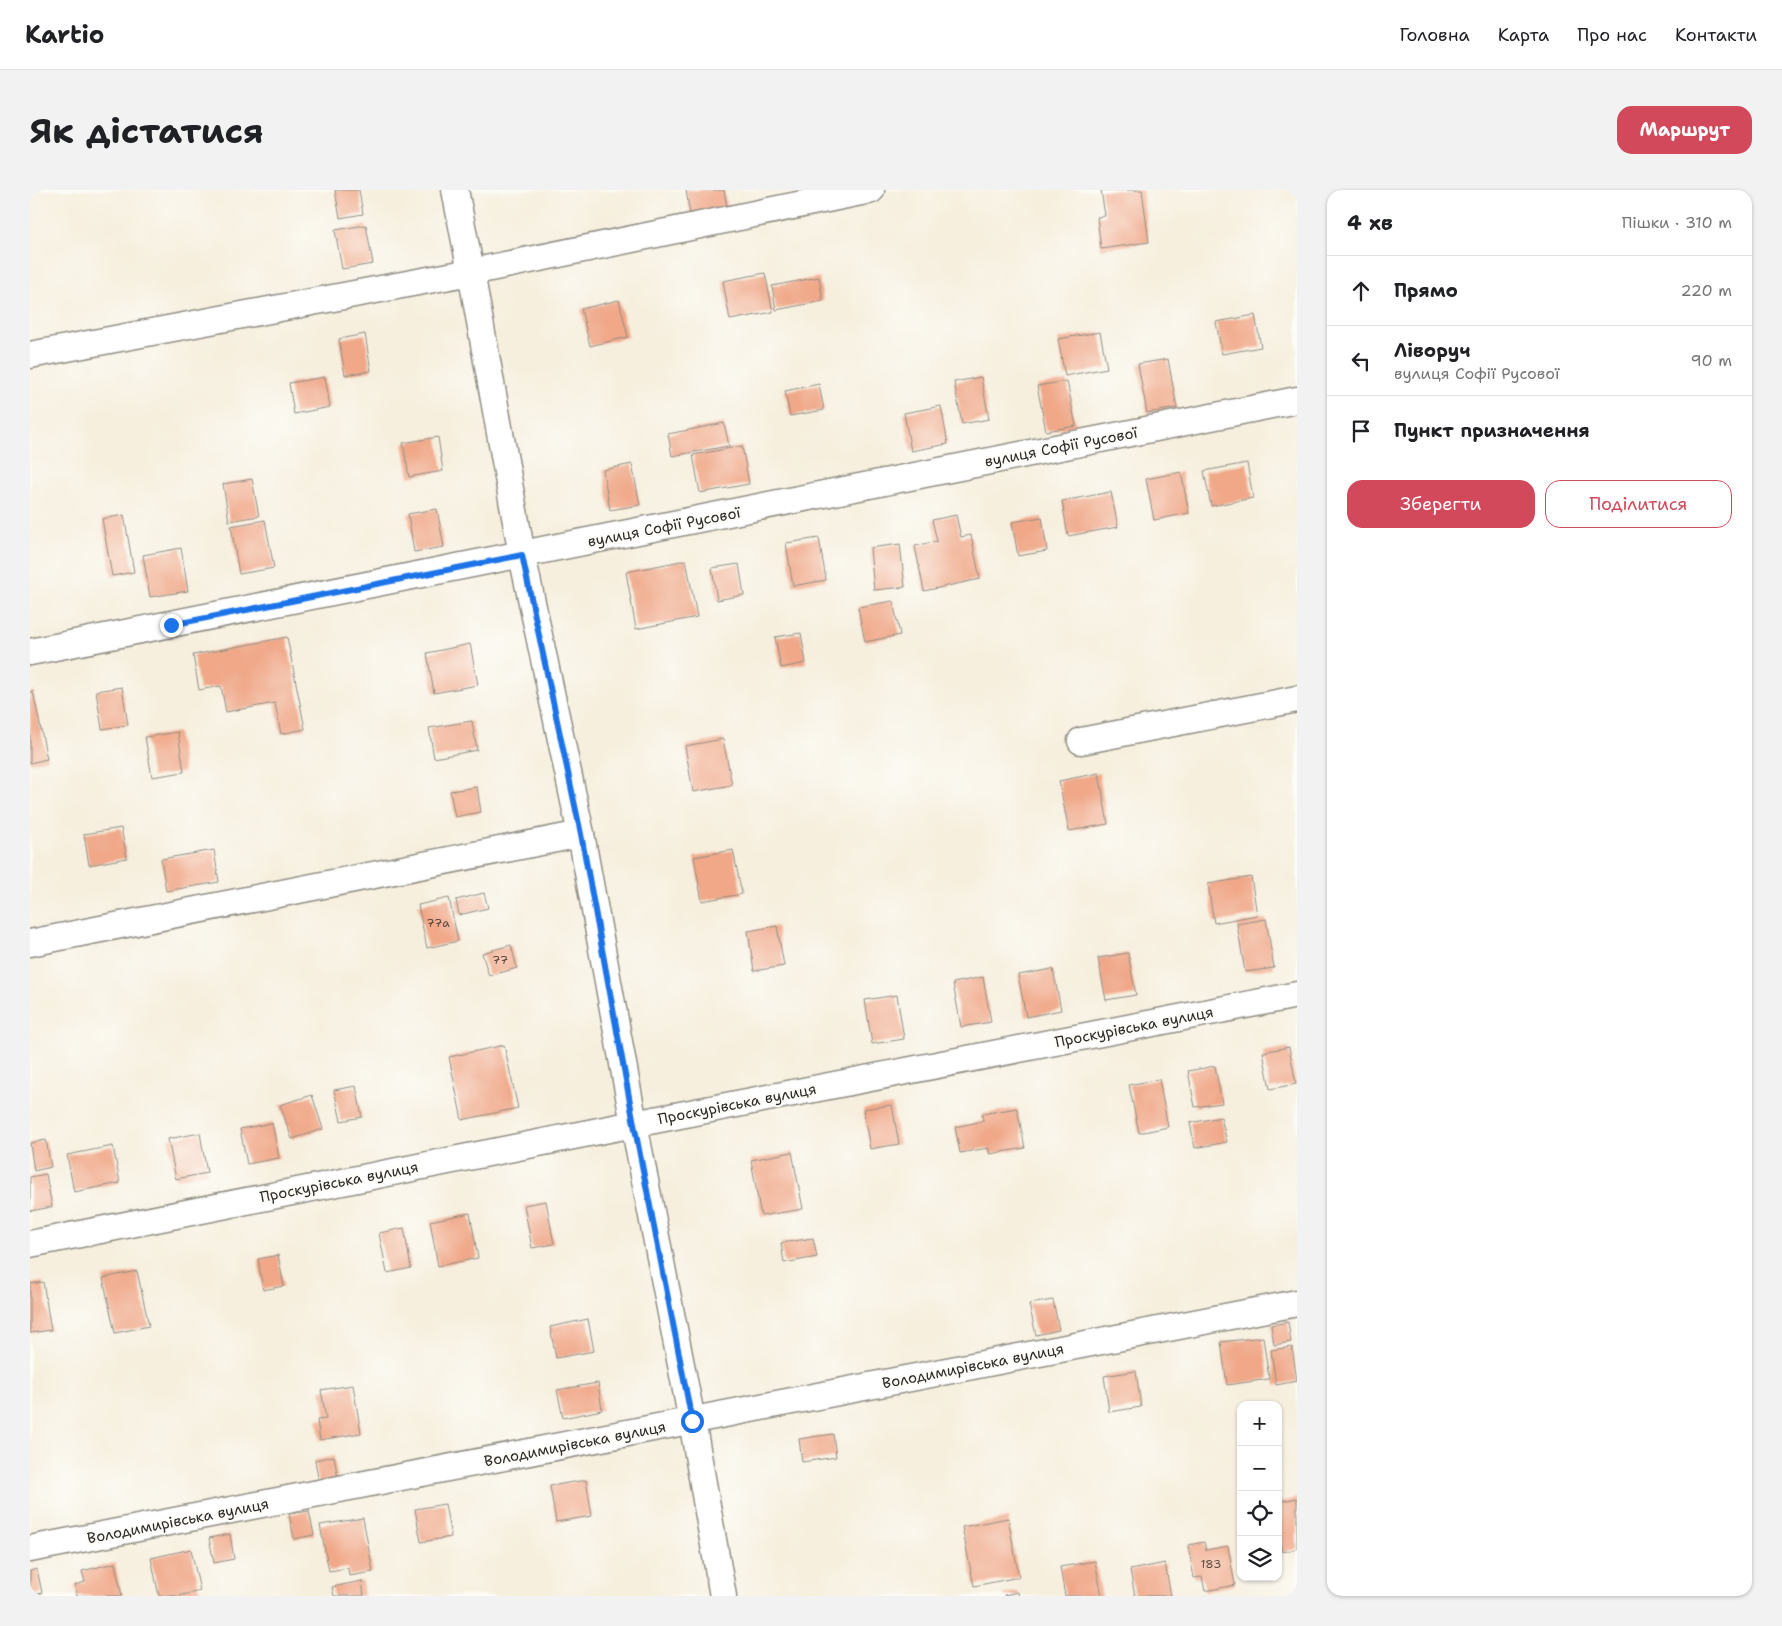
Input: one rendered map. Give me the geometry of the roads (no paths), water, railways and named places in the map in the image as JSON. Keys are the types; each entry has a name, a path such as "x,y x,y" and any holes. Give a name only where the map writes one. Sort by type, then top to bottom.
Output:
{"street":[{"path":"455,190 522,555 581,834 634,1124 692,1421 723,1596"},
{"path":"30,355 471,272 871,190"},
{"name":"вулиця Софії Русової","path":"30,652 1297,400"},
{"path":"1081,741 1297,699"},
{"path":"30,943 581,834"},
{"name":"Проскурівська вулиця","path":"30,1244 1297,995"},
{"name":"Володимирівська вулиця","path":"30,1550 1297,1303"}]}
